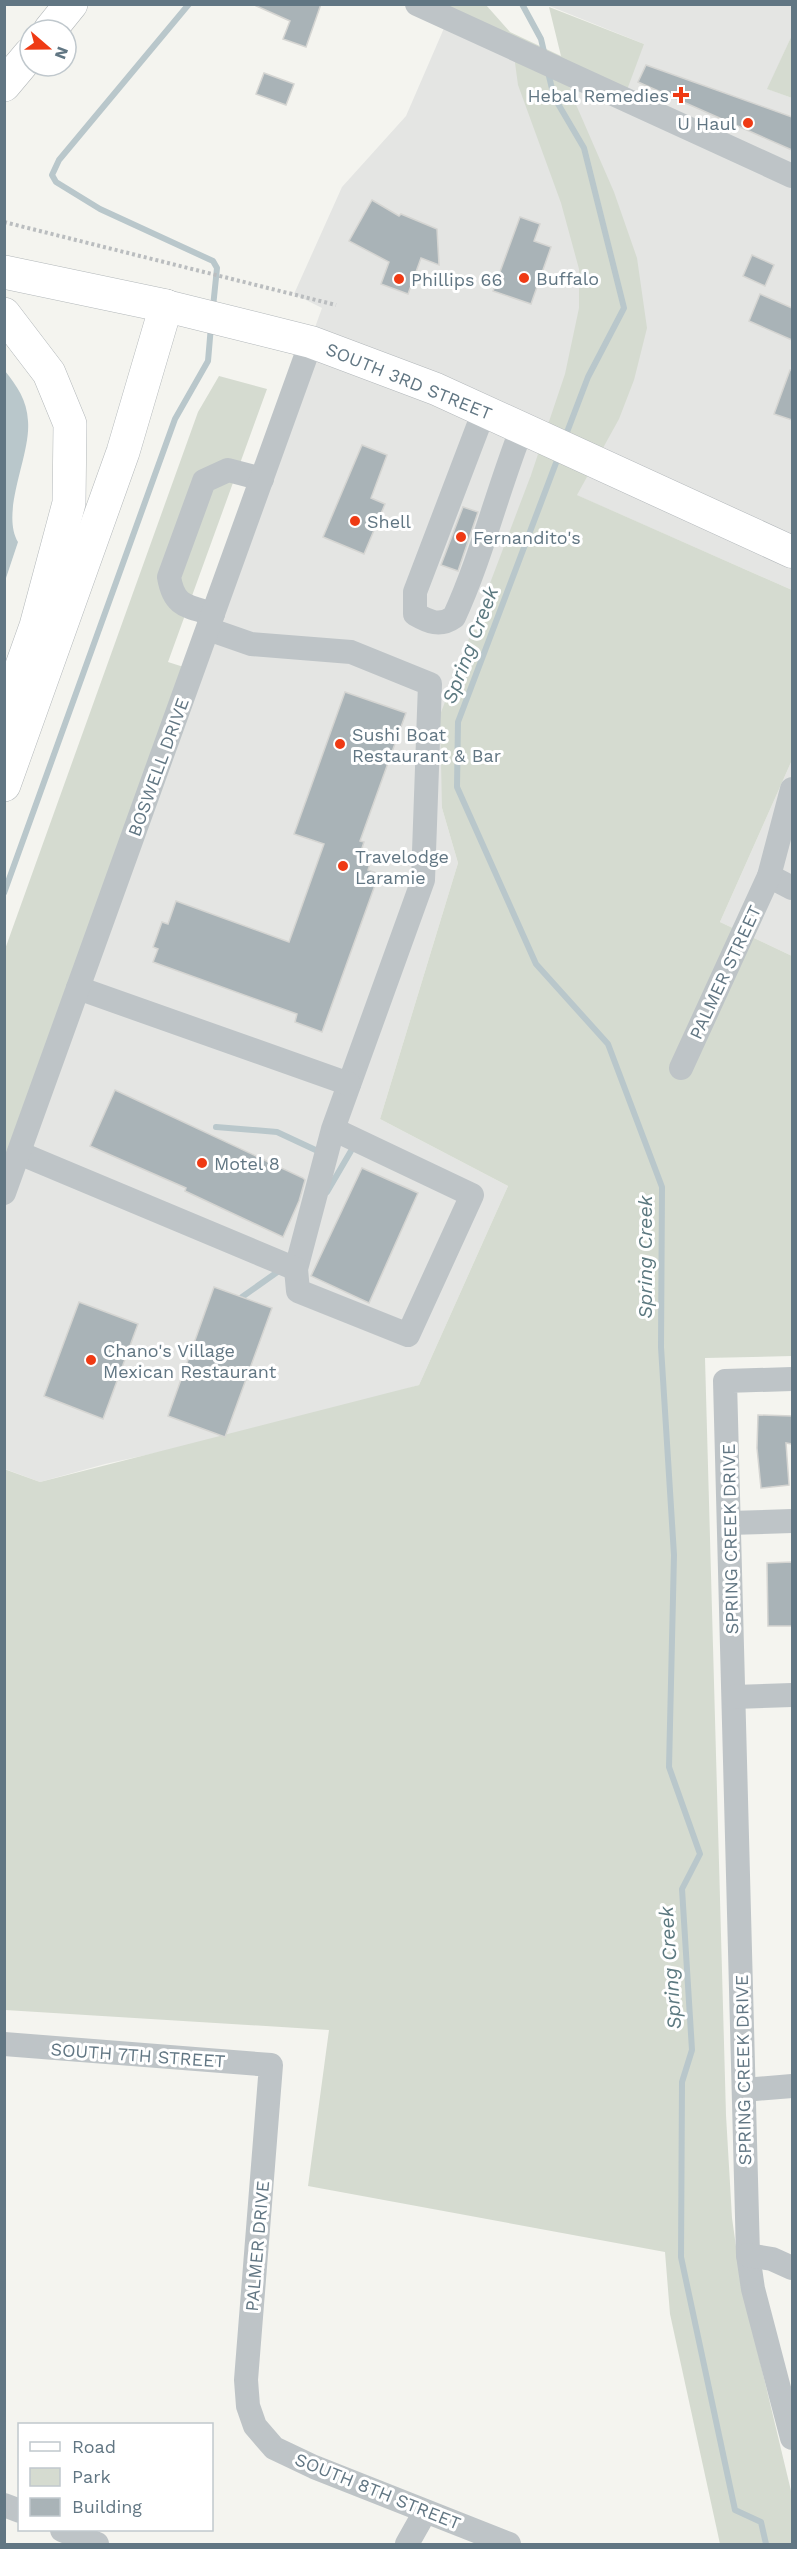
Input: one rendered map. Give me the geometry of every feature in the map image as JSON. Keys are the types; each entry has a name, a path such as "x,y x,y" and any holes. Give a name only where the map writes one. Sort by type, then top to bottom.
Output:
{"highway":[{"path":"60,18 71,4"},
{"path":"4,85 18,68"},
{"name":"SOUTH 3RD STREET","path":"4,272 166,306"},
{"path":"4,716 36,626 143,352 166,306"},
{"path":"4,785 123,452 166,306"},
{"path":"4,314 49,373 70,424 69,503 36,626"}],"main road":[{"name":"SOUTH 3RD STREET","path":"166,306 311,342 436,389 792,552"}],"street":[{"path":"417,4 792,176"},
{"name":"BOSWELL DRIVE","path":"4,1193 311,342"},
{"path":"484,411 415,592 415,614 424,620 437,624 454,617 495,512 499,486 522,428"},
{"path":"262,479 228,470 204,481 169,577 171,592 180,603 252,644 351,652 430,684 423,880 333,1129 296,1269 298,1291 408,1335 472,1195 333,1129"},
{"name":"PALMER STREET","path":"681,1068 769,876 792,789"},
{"name":"PALMER STREET","path":"769,876 792,845"},
{"path":"769,876 792,888"},
{"path":"78,988 349,1084"},
{"path":"19,1153 296,1269"},
{"name":"SPRING CREEK DRIVE","path":"792,1379 726,1381 748,2255 753,2289 792,2438"},
{"path":"729,1523 792,1521"},
{"path":"734,1697 792,1695"},
{"name":"SOUTH 7TH STREET","path":"4,2044 271,2065"},
{"name":"PALMER DRIVE","path":"255,2426 248,2406 246,2380 271,2065"},
{"path":"744,2090 792,2086"},
{"path":"748,2255 772,2259 792,2268"},
{"name":"SOUTH 8TH STREET","path":"255,2426 274,2448 314,2467 509,2544"},
{"path":"407,2544 425,2512"},
{"path":"67,2531 97,2544"}],"path":[{"path":"4,222 336,305"}],"shaded area":[{"path":"547,5 792,5 792,35 768,89 792,98 792,590 531,475 442,808 458,863 380,1119 508,1186 419,1385 279,1426 105,1464 40,1482 5,1469 4,1193 322,308 294,294 342,187 406,116 448,19 583,79 644,44"},
{"path":"5,371 14,382 26,406 28,435 12,515 13,529 18,542 5,581"},
{"path":"792,760 792,956 720,922"}],"green space":[{"path":"417,5 486,5 510,32 561,56 549,7 644,44 624,98 566,72 571,93 614,192 637,258 647,328 634,380 619,419 577,495 792,590 792,760 720,922 792,956 792,1356 705,1358 726,2115 732,2218 741,2282 792,2495 792,2544 720,2544 670,2314 665,2252 308,2186 329,2030 5,2010 4,1469 40,1482 419,1385 508,1186 380,1119 458,863 442,808 440,715 531,475 565,374 579,308 579,269 561,203 518,85 513,48"},
{"path":"792,35 792,98 767,89"},
{"path":"219,376 267,389 168,662 193,670 5,1193 4,952 198,412"}],"building":[{"path":"252,4 321,4 306,47 283,39 290,21"},
{"path":"646,65 792,117 792,150 638,82"},
{"path":"264,73 294,84 286,105 256,94"},
{"path":"372,200 399,216 401,214 437,229 439,265 421,258 408,294 381,284 389,262 349,241"},
{"path":"520,217 540,224 534,241 551,247 531,304 493,291"},
{"path":"752,255 774,265 765,286 743,276"},
{"path":"760,294 792,308 792,340 749,321"},
{"path":"790,370 792,370 792,420 774,414"},
{"path":"362,445 387,455 371,498 385,504 364,554 323,537"},
{"path":"463,507 478,512 458,571 441,565"},
{"name":"Travelodge Laramie","path":"345,692 406,713 360,841 364,842 359,857 371,861 368,870 379,874 322,1032 295,1022 297,1014 153,962 158,949 153,947 162,922 168,924 176,901 289,942 324,844 294,834"},
{"name":"Motel 8","path":"115,1090 303,1178 305,1180 299,1201 283,1237 185,1191 186,1188 90,1146"},
{"path":"362,1168 418,1193 369,1303 311,1276"},
{"path":"214,1287 272,1308 225,1437 168,1416"},
{"name":"Chano's Village Mexican Restaurant","path":"79,1302 138,1324 103,1419 44,1396"},
{"path":"758,1415 792,1416 792,1444 786,1443 789,1485 761,1488 757,1448"},
{"path":"792,1562 792,1626 768,1626 767,1563"}],"waterway":[{"path":"189,4 59,160 52,175 56,182 100,209 213,261 217,268 213,307"},
{"name":"Spring Creek","path":"522,4 541,39 545,56"},
{"name":"Spring Creek","path":"548,72 554,97 584,148 624,308 588,377 564,440"},
{"path":"4,893 175,419 208,361 211,326"},
{"name":"Spring Creek","path":"559,455 458,722 457,787 536,964 608,1044 662,1187 661,1347 674,1555 669,1767 700,1854 682,1889 692,2050 682,2082 681,2257 735,2510 761,2522 766,2544"},
{"path":"216,1127 277,1132 322,1153"},
{"path":"327,1192 355,1144"},
{"path":"242,1297 283,1268"}],"place":[{"name":"Hebal Remedies","path":"681,95"},
{"name":"U Haul","path":"748,123"},
{"name":"Buffalo","path":"524,278"},
{"name":"Phillips 66","path":"399,279"},
{"name":"Shell","path":"355,521"},
{"name":"Fernandito's","path":"461,537"},
{"name":"Sushi Boat Restaurant & Bar","path":"340,744"},
{"name":"Travelodge Laramie","path":"343,866"},
{"name":"Motel 8","path":"202,1163"},
{"name":"Chano's Village Mexican Restaurant","path":"91,1360"}]}
